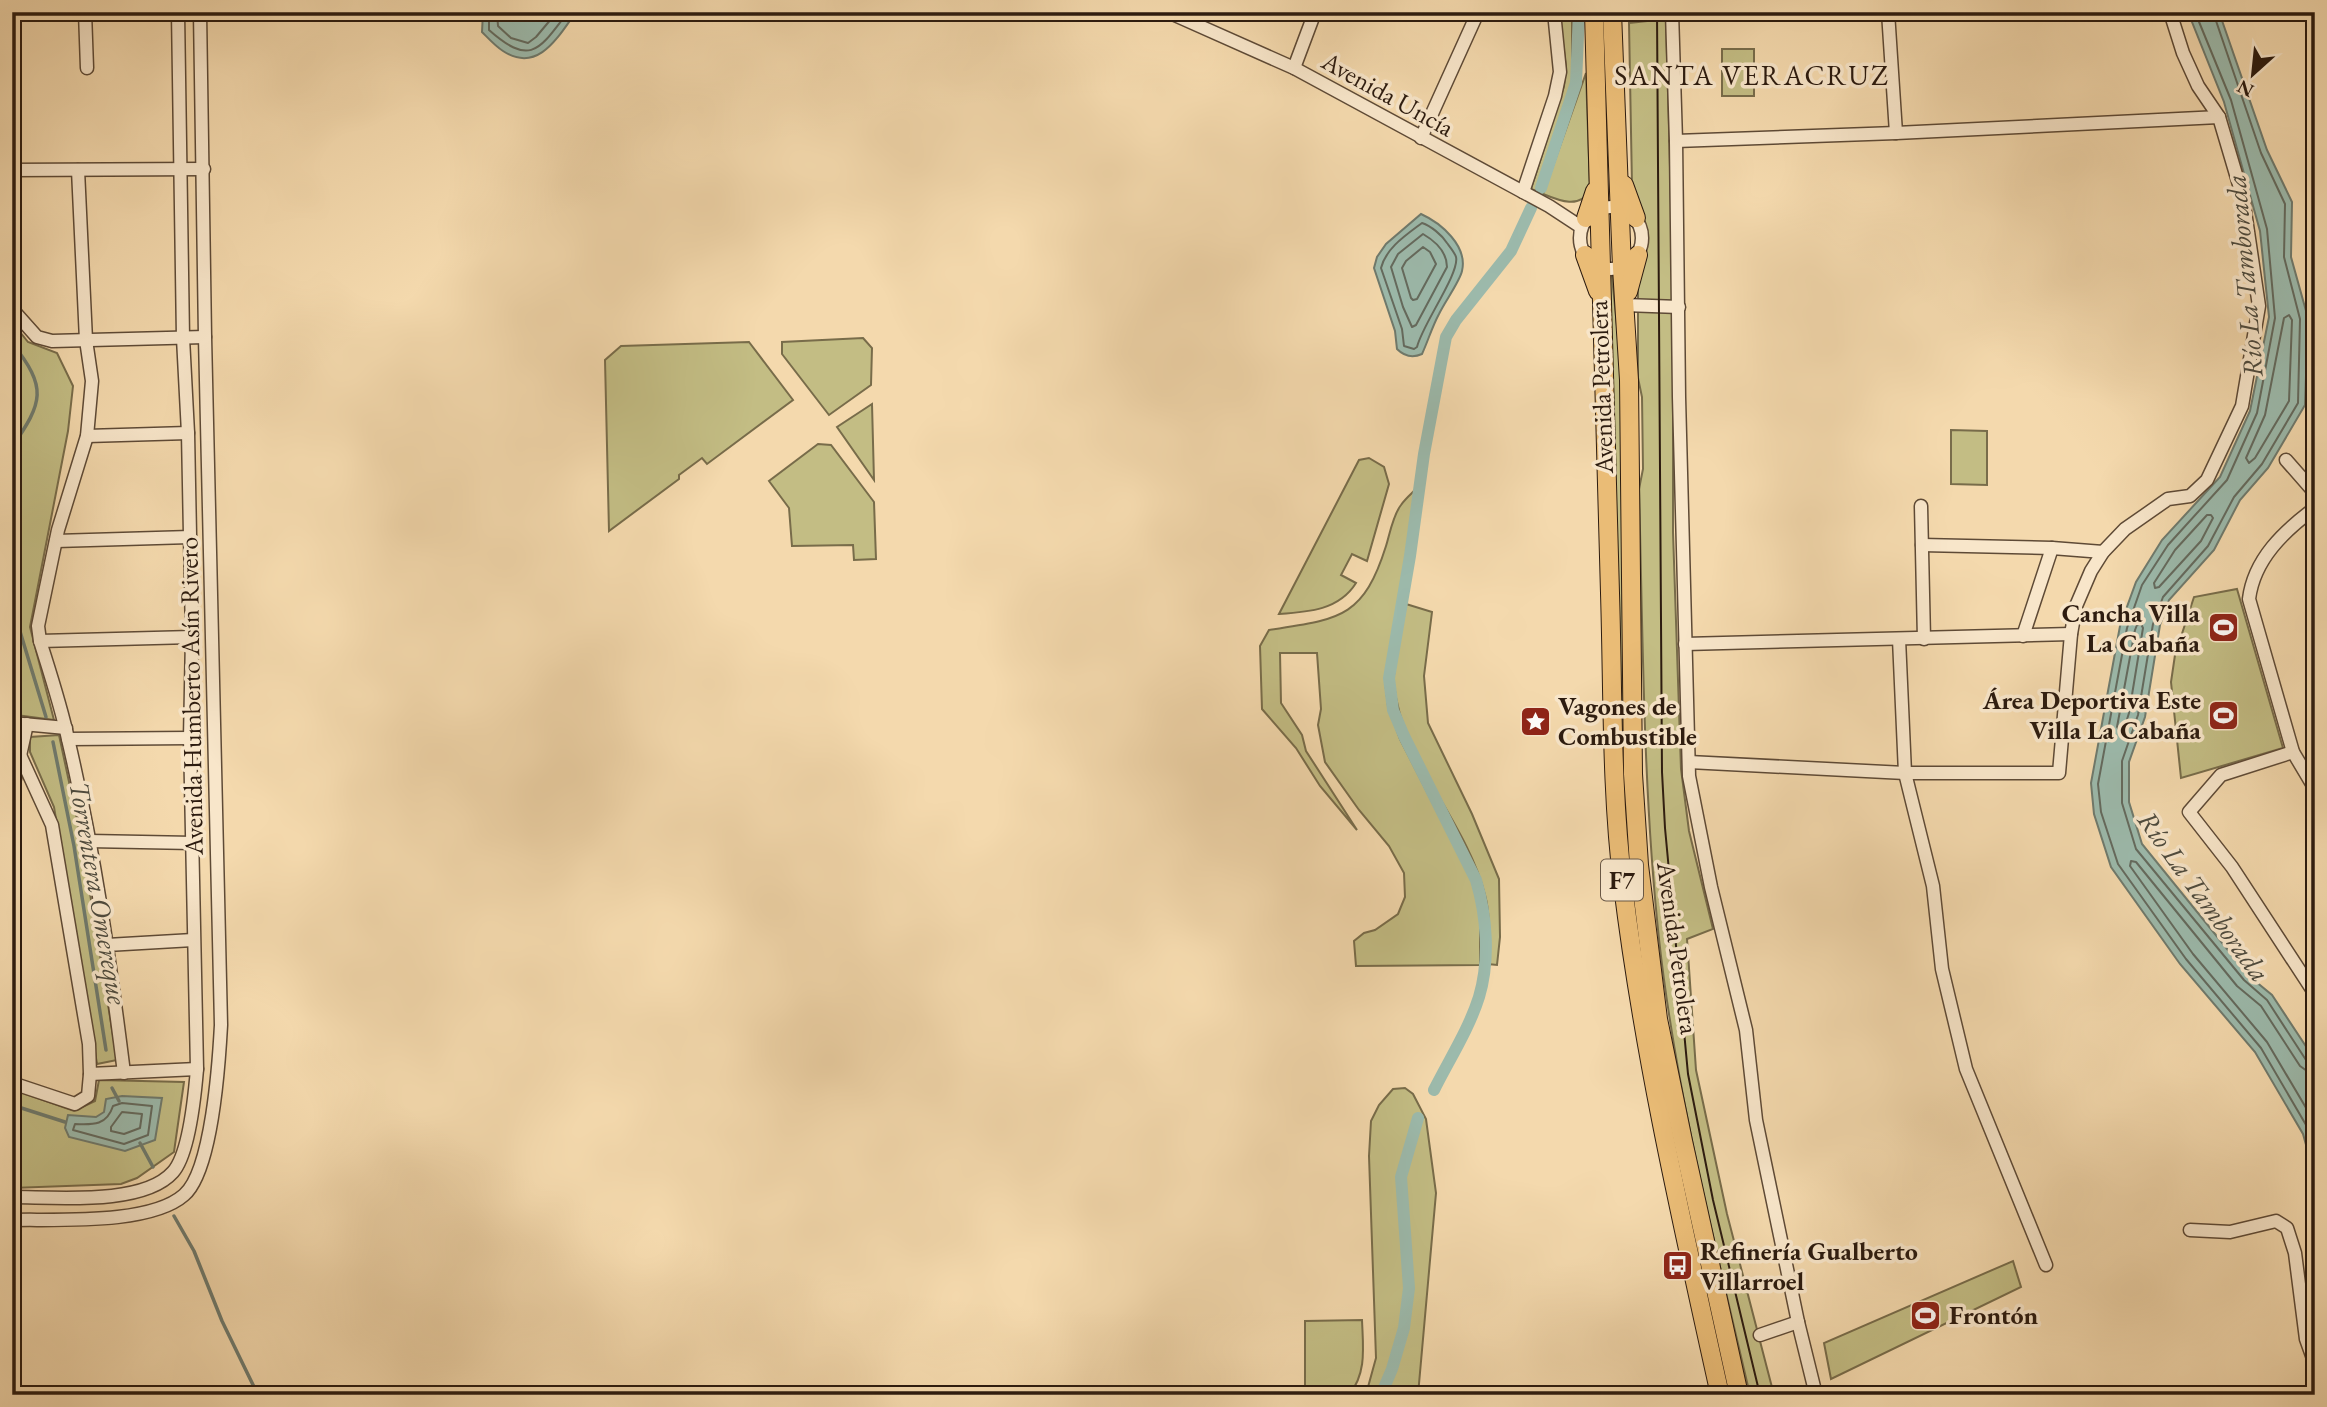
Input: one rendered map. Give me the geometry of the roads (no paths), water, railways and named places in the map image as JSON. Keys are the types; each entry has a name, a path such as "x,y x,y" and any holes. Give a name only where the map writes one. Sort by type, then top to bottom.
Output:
{"highway":[{"name":"F7","path":"1594,12 1609,168 1620,207"},
{"name":"F7","path":"1589,218 1609,168 1612,12"},
{"path":"1609,168 1636,218"},
{"name":"Avenida Petrolera","path":"1620,207 1629,380 1633,774 1645,927 1658,1019 1739,1395"},
{"name":"Avenida Petrolera","path":"1589,218 1602,268 1602,356 1616,784 1622,883 1642,1020 1720,1395"},
{"path":"1585,255 1602,303"},
{"path":"1625,305 1638,255"}],"street":[{"path":"85,12 87,68"},
{"name":"Avenida Humberto Asín Rivero","path":"12,1197 115,1196 147,1190 162,1183 174,1171 182,1155 195,1093 197,1069 190,738 192,637 188,433 183,338 178,12"},
{"name":"Avenida Humberto Asín Rivero","path":"12,1220 124,1216 166,1207 184,1196 194,1185 202,1164 219,1078 221,1025 200,12"},
{"name":"Avenida Uncía","path":"1168,12 1294,68 1549,205 1589,218"},
{"path":"1294,68 1315,12"},
{"path":"1421,138 1478,12"},
{"path":"1523,192 1555,96 1560,72 1554,12"},
{"path":"1672,12 1689,776 1711,887 1746,1030 1756,1120 1816,1395"},
{"path":"1888,12 1896,133"},
{"path":"1689,762 1905,773 2059,774 2071,634 2076,606 2091,571 2103,552 2125,529 2168,499 2190,496 2207,480 2242,406 2259,306 2243,198 2219,117 2193,75 2170,12"},
{"path":"1676,141 2219,117"},
{"path":"12,170 204,169"},
{"path":"78,170 86,340 92,381 87,436 56,541 38,626 67,734 89,841 107,944 124,1073"},
{"path":"1620,207 1636,218 1643,236 1642,246 1638,255 1622,268 1602,268 1585,255 1580,241 1589,218 1620,207"},
{"path":"1625,305 1679,307"},
{"path":"12,309 37,337 52,341 205,337"},
{"path":"87,436 188,433"},
{"path":"2286,460 2315,493"},
{"path":"1921,506 1924,639"},
{"path":"2315,508 2286,530 2259,565 2251,584 2249,599 2293,752 2315,789"},
{"path":"56,541 190,537"},
{"path":"1923,545 2103,552"},
{"path":"2023,636 2052,548"},
{"path":"1685,644 2071,634"},
{"path":"40,641 192,637"},
{"path":"1899,639 1905,773 1933,886 1942,969 1966,1069 2046,1265"},
{"path":"12,723 67,734 190,738"},
{"path":"12,792 27,724"},
{"path":"2293,752 2221,775 2189,812 2232,867 2315,994"},
{"path":"12,1083 75,1104 88,1096 90,1074 89,1044 52,825 20,755"},
{"path":"89,841 193,843"},
{"path":"107,944 193,940"},
{"path":"90,1074 197,1069"},
{"path":"94,1196 96,1218"},
{"path":"2190,1230 2230,1232 2276,1221 2287,1228 2295,1253 2306,1339 2315,1364"},
{"path":"1760,1335 1798,1322"}],"water":[{"path":"483,12 576,12 546,50 527,58 515,57 503,51 482,32"},
{"name":"Río La Tamborada","path":"2188,12 2219,12 2267,150 2292,202 2291,257 2308,318 2305,405 2268,468 2240,500 2214,550 2169,600 2160,625 2145,717 2129,762 2129,802 2142,844 2249,976 2272,995 2315,1060 2315,1301 2313,1170 2303,1134 2255,1052 2180,964 2111,867 2094,814 2091,783 2120,626 2136,582 2162,540 2220,477 2250,411 2269,317 2260,231 2224,102"},
{"path":"1421,214 1437,223 1451,236 1463,262 1461,275 1422,354 1412,356 1397,349 1395,331 1374,268 1377,257 1386,244"},
{"path":"122,1096 162,1098 155,1140 125,1151 69,1137 65,1128 68,1115 96,1117 104,1112 106,1099"}],"waterway":[{"path":"1541,188 1576,83 1579,12"},
{"path":"1434,1090 1464,1033 1479,997 1485,968 1485,924 1476,880 1393,710 1389,678 1424,454 1446,337 1456,320 1511,251 1531,208"},
{"name":"Torrentera Omereque","path":"12,343 32,372 37,395 30,418 12,447"},
{"name":"Torrentera Omereque","path":"12,605 46,717"},
{"name":"Torrentera Omereque","path":"53,742 74,846 106,1050"},
{"name":"Torrentera Omereque","path":"112,1088 119,1101"},
{"path":"12,1105 65,1122"},
{"path":"1381,1395 1404,1328 1409,1288 1401,1177 1418,1118"},
{"path":"140,1143 153,1167"},
{"path":"174,1216 194,1251 222,1321 258,1395"}],"tram line":[{"path":"1657,12 1662,772 1665,828 1688,1074 1713,1200 1760,1395"}],"place":[{"name":"Cancha Villa La Cabaña","path":"2223,628"},
{"name":"Área Deportiva Este Villa La Cabaña","path":"2224,715"},
{"name":"Vagones de Combustible","path":"1535,721"},
{"name":"Refinería Gualberto Villarroel","path":"1677,1266"},
{"name":"Frontón","path":"1926,1315"}],"district":[{"name":"SANTA VERACRUZ","path":"1752,75"}]}
